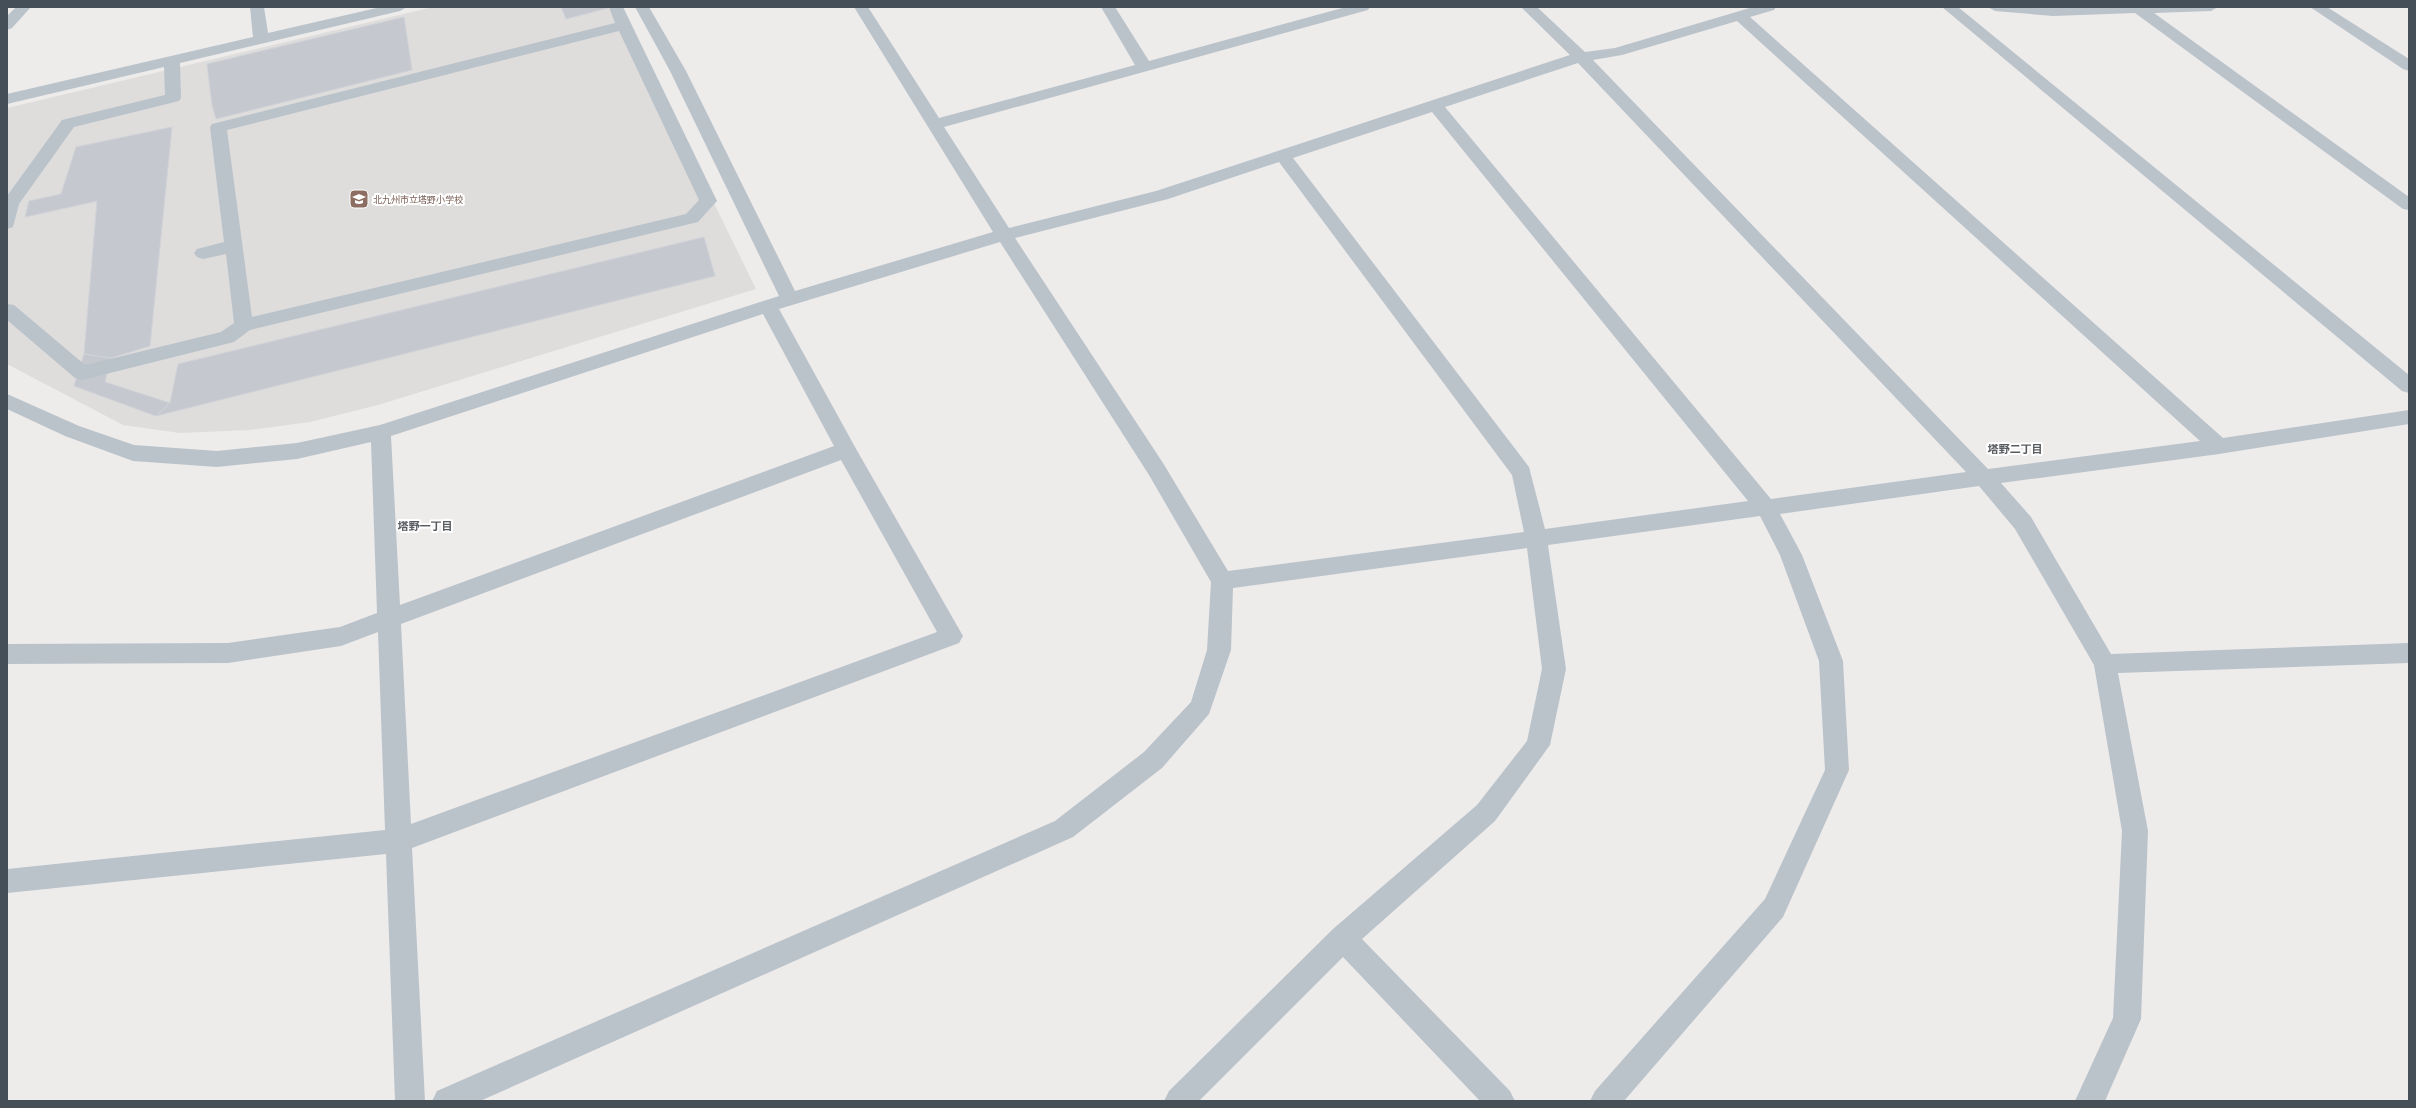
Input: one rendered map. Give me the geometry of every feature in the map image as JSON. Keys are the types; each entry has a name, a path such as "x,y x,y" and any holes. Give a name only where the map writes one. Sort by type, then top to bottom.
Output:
{"street":[{"path":"7,25 24,7"},
{"path":"257,7 260,40"},
{"path":"7,99 400,7"},
{"path":"7,310 82,372 227,337 244,325 692,218 708,201 616,7"},
{"path":"642,7 678,71 790,300"},
{"path":"447,1101 1064,829 1153,760 1201,707 1218,650 1222,582 1156,469 1004,235 936,124 861,7"},
{"path":"1108,7 1144,66"},
{"path":"1305,7 1317,19"},
{"path":"936,124 1363,7"},
{"path":"1528,7 1581,57 1984,478 2023,523 2105,664 2136,830 2127,1019 2090,1101"},
{"path":"7,401 72,431 133,453 217,459 297,451 381,432 768,306 1004,235 1162,195 1581,57 1617,52 1769,7"},
{"path":"1949,7 2409,386"},
{"path":"1994,7 2053,11 2140,10 2211,7"},
{"path":"2317,7 2409,66"},
{"path":"2140,10 2409,205"},
{"path":"1738,15 2219,446"},
{"path":"244,325 218,127 624,26"},
{"path":"7,223 10,204 68,123 173,98 172,60"},
{"path":"649,76 678,71"},
{"path":"663,105 691,98"},
{"path":"1435,105 1766,508 1791,555 1831,661 1837,770 1774,908 1605,1101"},
{"path":"1179,1101 1343,938 1486,813 1538,745 1554,669 1536,538 1522,473 1283,156"},
{"path":"203,253 234,246"},
{"path":"7,881 398,841 951,636 846,450 768,306"},
{"path":"1222,582 2219,446 2409,417"},
{"path":"381,432 410,1101"},
{"path":"7,654 228,653 341,636 390,616 846,450"},
{"path":"2105,664 2409,653"},
{"path":"1343,938 1500,1101"}],"shaded area":[{"name":"北九州市立塔野小学校","path":"433,7 618,7 756,289 378,405 310,422 250,430 180,433 123,425 7,364 7,108"}],"building":[{"path":"561,7 607,7 608,8 566,19"},
{"path":"404,17 412,70 216,119 212,105 207,64"},
{"path":"172,127 150,346 111,358 84,354 97,201 25,217 29,201 61,194 76,147"},
{"path":"704,237 715,276 156,416 170,403 178,364"},
{"path":"84,354 111,358 105,382 170,403 156,416 74,386"}],"place":[{"name":"北九州市立塔野小学校","path":"359,199"}],"district":[{"name":"塔野二丁目","path":"2015,448"},
{"name":"塔野一丁目","path":"425,525"}]}
